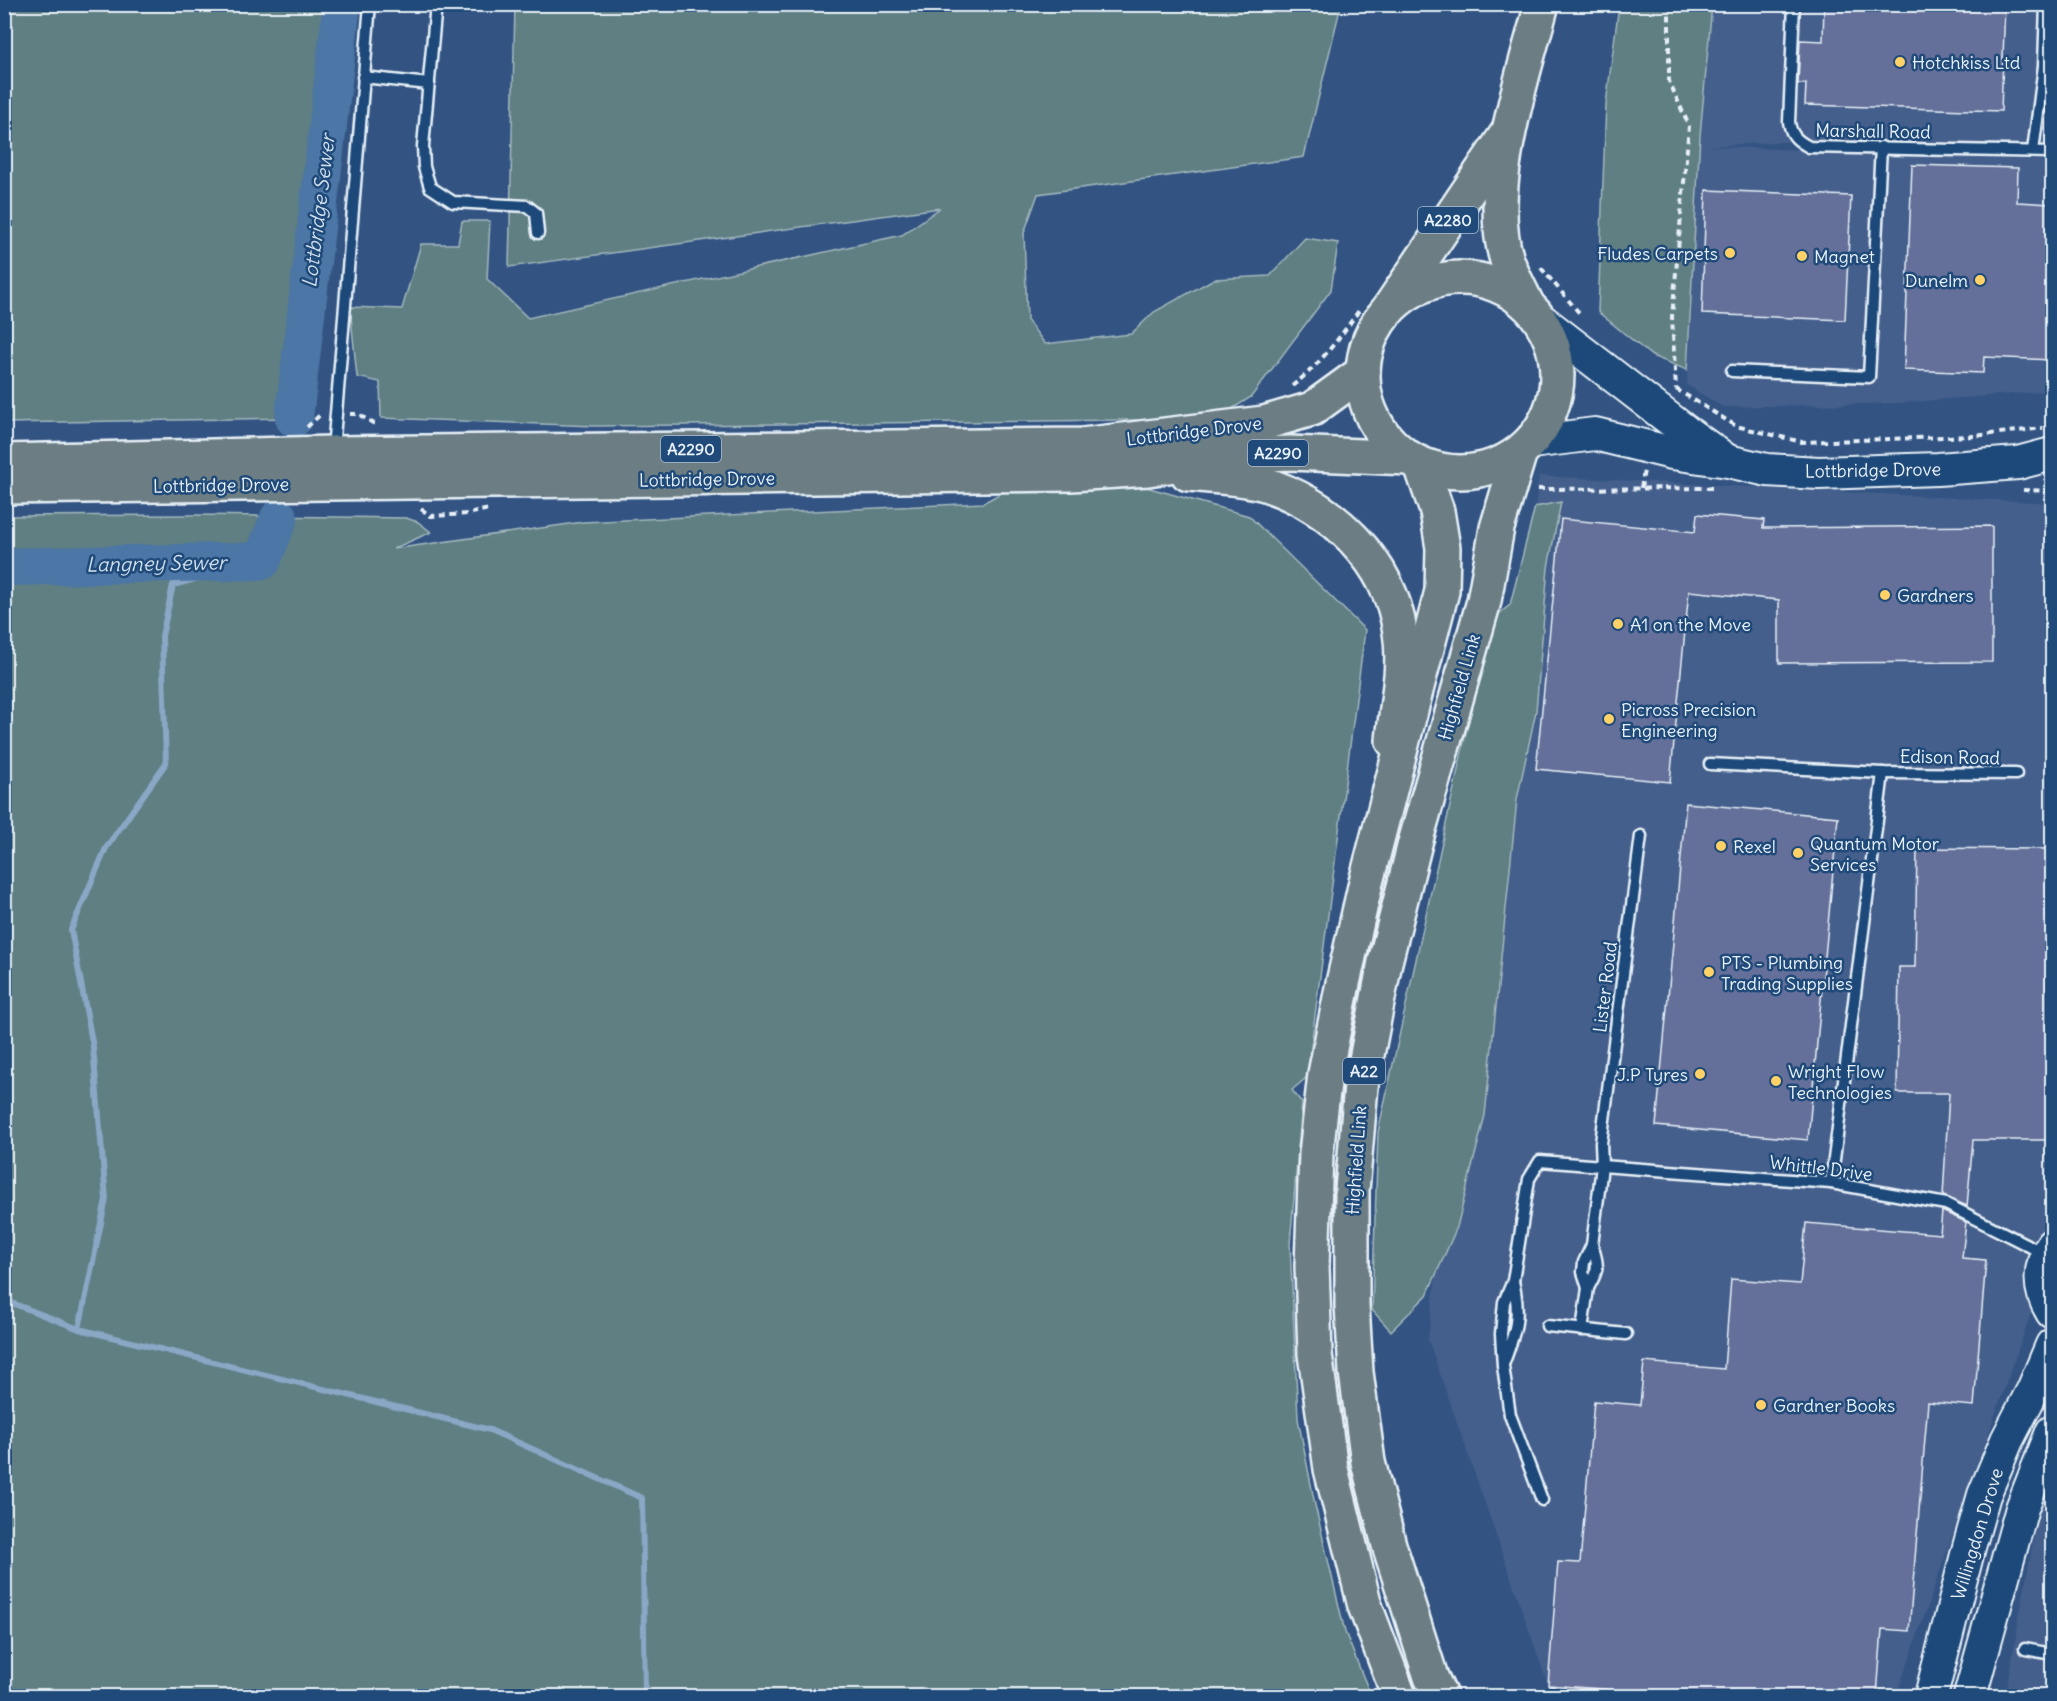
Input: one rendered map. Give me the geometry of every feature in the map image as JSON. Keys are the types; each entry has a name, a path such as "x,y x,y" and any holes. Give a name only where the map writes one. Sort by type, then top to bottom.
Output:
{"main road":[{"name":"A2280","path":"1534,311 1507,260 1500,220 1501,189 1509,131 1542,4"},
{"name":"A2280","path":"1376,307 1509,131"},
{"path":"1455,277 1481,279 1505,288 1534,311 1553,344 1558,369 1556,396 1546,421 1526,447 1499,465 1475,471 1450,472 1415,461 1389,442 1374,421 1365,398 1363,372 1366,350 1374,329 1376,307 1430,282 1455,277"},
{"name":"Lottbridge Drove","path":"4,461 332,453 1082,445 1264,423 1312,409 1363,372"},
{"name":"Highfield Link","path":"1440,1696 1431,1677 1389,1545 1368,1462 1356,1372 1352,1190 1361,1086 1385,962 1415,843 1484,601 1497,528 1526,447"},
{"name":"Lottbridge Drove","path":"4,487 1071,474 1148,469 1242,455 1290,453 1415,461"},
{"name":"A22","path":"1399,1696 1365,1606 1331,1469 1315,1354 1312,1266 1316,1154 1325,1074 1350,950 1442,591 1443,548 1437,511 1415,461"},
{"path":"1148,469 1264,484 1303,501 1337,522 1366,552 1389,593 1400,632 1401,670 1395,710 1388,796"}],"street":[{"name":"Lottbridge Drove","path":"1534,311 1685,431 1726,474"},
{"name":"Lottbridge Drove","path":"1526,447 1595,434 1672,453 1726,474 1767,470 1819,473 1938,470 2018,477 2052,468"},
{"name":"Lottbridge Drove","path":"2018,477 2052,454"},
{"path":"2049,1250 2041,1271 2041,1287 2046,1303 2052,1312"},
{"name":"Willingdon Drove","path":"1931,1696 1984,1495 2052,1345"},
{"name":"Willingdon Drove","path":"1970,1696 2022,1508 2052,1432"}],"lane":[{"path":"332,453 370,4"},
{"path":"436,4 423,146 424,167 430,187 453,202 527,206 536,213 538,232"},
{"name":"Marshall Road","path":"1794,4 1790,122 1791,132 1798,141 1809,147 2052,152"},
{"path":"2033,151 2044,66 2046,4"},
{"path":"363,78 429,84"},
{"path":"1732,371 1869,377 1881,147"},
{"name":"Edison Road","path":"1710,764 1883,773 2016,774"},
{"name":"Edison Road","path":"1831,1183 1883,773"},
{"name":"Lister Road","path":"1602,1166 1601,1143 1641,836"},
{"name":"Whittle Drive","path":"1542,1500 1510,1414 1503,1366 1515,1333 1518,1304 1513,1281 1529,1179 1540,1161 1831,1183 1946,1204 2049,1250"},
{"path":"1582,1330 1588,1288 1583,1272 1584,1262 1592,1245 1602,1166"},
{"path":"1547,1326 1626,1334"},
{"path":"2025,1649 2052,1654"}],"path":[{"path":"1669,4 1669,81 1689,126 1672,317 1676,388"},
{"path":"1289,388 1304,377 1344,332 1376,307"},
{"path":"306,428 322,414 358,414 382,429"},
{"path":"1535,499 1538,488 1726,474"},
{"path":"2018,477 2052,490"},
{"path":"418,506 431,516 468,514 490,509"}],"shaded area":[{"path":"1713,5 2052,5 2052,146 1798,141 1708,146 2052,161 2052,391 1897,403 1723,407 1687,385 1699,146"},
{"path":"1539,476 2052,503 2052,1253 1896,1696 1552,1696 1428,1339"},
{"path":"2052,1456 2052,1696 2005,1696 2047,1465"}],"green space":[{"path":"4,5 342,5 294,418 5,423"},
{"path":"515,5 1341,5 1304,157 1038,194 1024,233 1027,320 1045,344 1131,334 1154,312 1214,279 1270,276 1305,238 1338,243 1331,290 1251,397 1216,419 595,426 381,418 380,382 357,377 350,307 402,309 421,244 458,244 462,221 490,221 487,279 528,318 902,235 940,208 509,267"},
{"path":"1619,5 1712,5 1700,135 1687,370 1652,356 1598,312 1606,104"},
{"path":"1146,487 1249,516 1365,630 1307,1077 1292,1090 1302,1103 1290,1244 1298,1419 1315,1505 1345,1632 1371,1696 5,1696 4,516 195,515 406,518 418,522 431,532 393,549 583,522 983,503 1005,491"},
{"path":"1561,502 1548,567 1536,711 1517,799 1485,1115 1457,1227 1427,1295 1391,1331 1372,1310 1378,1132 1491,620 1510,605 1535,507"}],"building":[{"name":"Hotchkiss Ltd","path":"1824,4 2005,4 2001,111 1805,105 1806,84 1798,84 1800,40 1823,41"},
{"name":"Dunelm","path":"1912,165 2018,168 2017,202 2052,204 2052,360 1984,357 1983,373 1904,370"},
{"name":"Magnet","path":"1706,190 1851,196 1845,320 1702,314"},
{"path":"1697,514 1764,520 1763,528 1992,526 1992,662 1779,663 1779,600 1689,591 1670,782 1536,769 1561,519 1695,532"},
{"path":"1686,803 1838,817 1808,1140 1656,1126"},
{"path":"1917,848 2052,849 2052,1094 2049,1094 2049,1140 1973,1140 1967,1206 1943,1196 1949,1093 1897,1093 1899,967 1915,967"},
{"name":"Gardner Books","path":"1942,1211 1966,1222 1962,1258 1986,1260 1974,1406 1928,1402 1909,1631 1882,1629 1877,1696 1653,1696 1653,1693 1548,1685 1558,1562 1580,1563 1594,1401 1640,1405 1644,1362 1724,1369 1731,1279 1800,1284 1806,1223 1940,1234"}],"waterway":[{"name":"Lottbridge Sewer","path":"294,418 342,4"},
{"name":"Langney Sewer","path":"4,567 262,561 279,518"},
{"path":"79,1329 106,1199 93,1047 71,930 106,848 166,763 162,636 173,585 262,561"},
{"path":"4,1300 79,1329 490,1430 642,1498 645,1696"}],"place":[{"name":"Hotchkiss Ltd","path":"1900,62"},
{"name":"Fludes Carpets","path":"1730,253"},
{"name":"Magnet","path":"1802,256"},
{"name":"Dunelm","path":"1980,280"},
{"name":"Gardners","path":"1885,595"},
{"name":"A1 on the Move","path":"1618,624"},
{"name":"Picross Precision Engineering","path":"1609,719"},
{"name":"Rexel","path":"1721,846"},
{"name":"Quantum Motor Services","path":"1798,853"},
{"name":"PTS - Plumbing Trading Supplies","path":"1709,972"},
{"name":"J.P Tyres","path":"1700,1074"},
{"name":"Wright Flow Technologies","path":"1776,1081"},
{"name":"Gardner Books","path":"1761,1405"}]}
